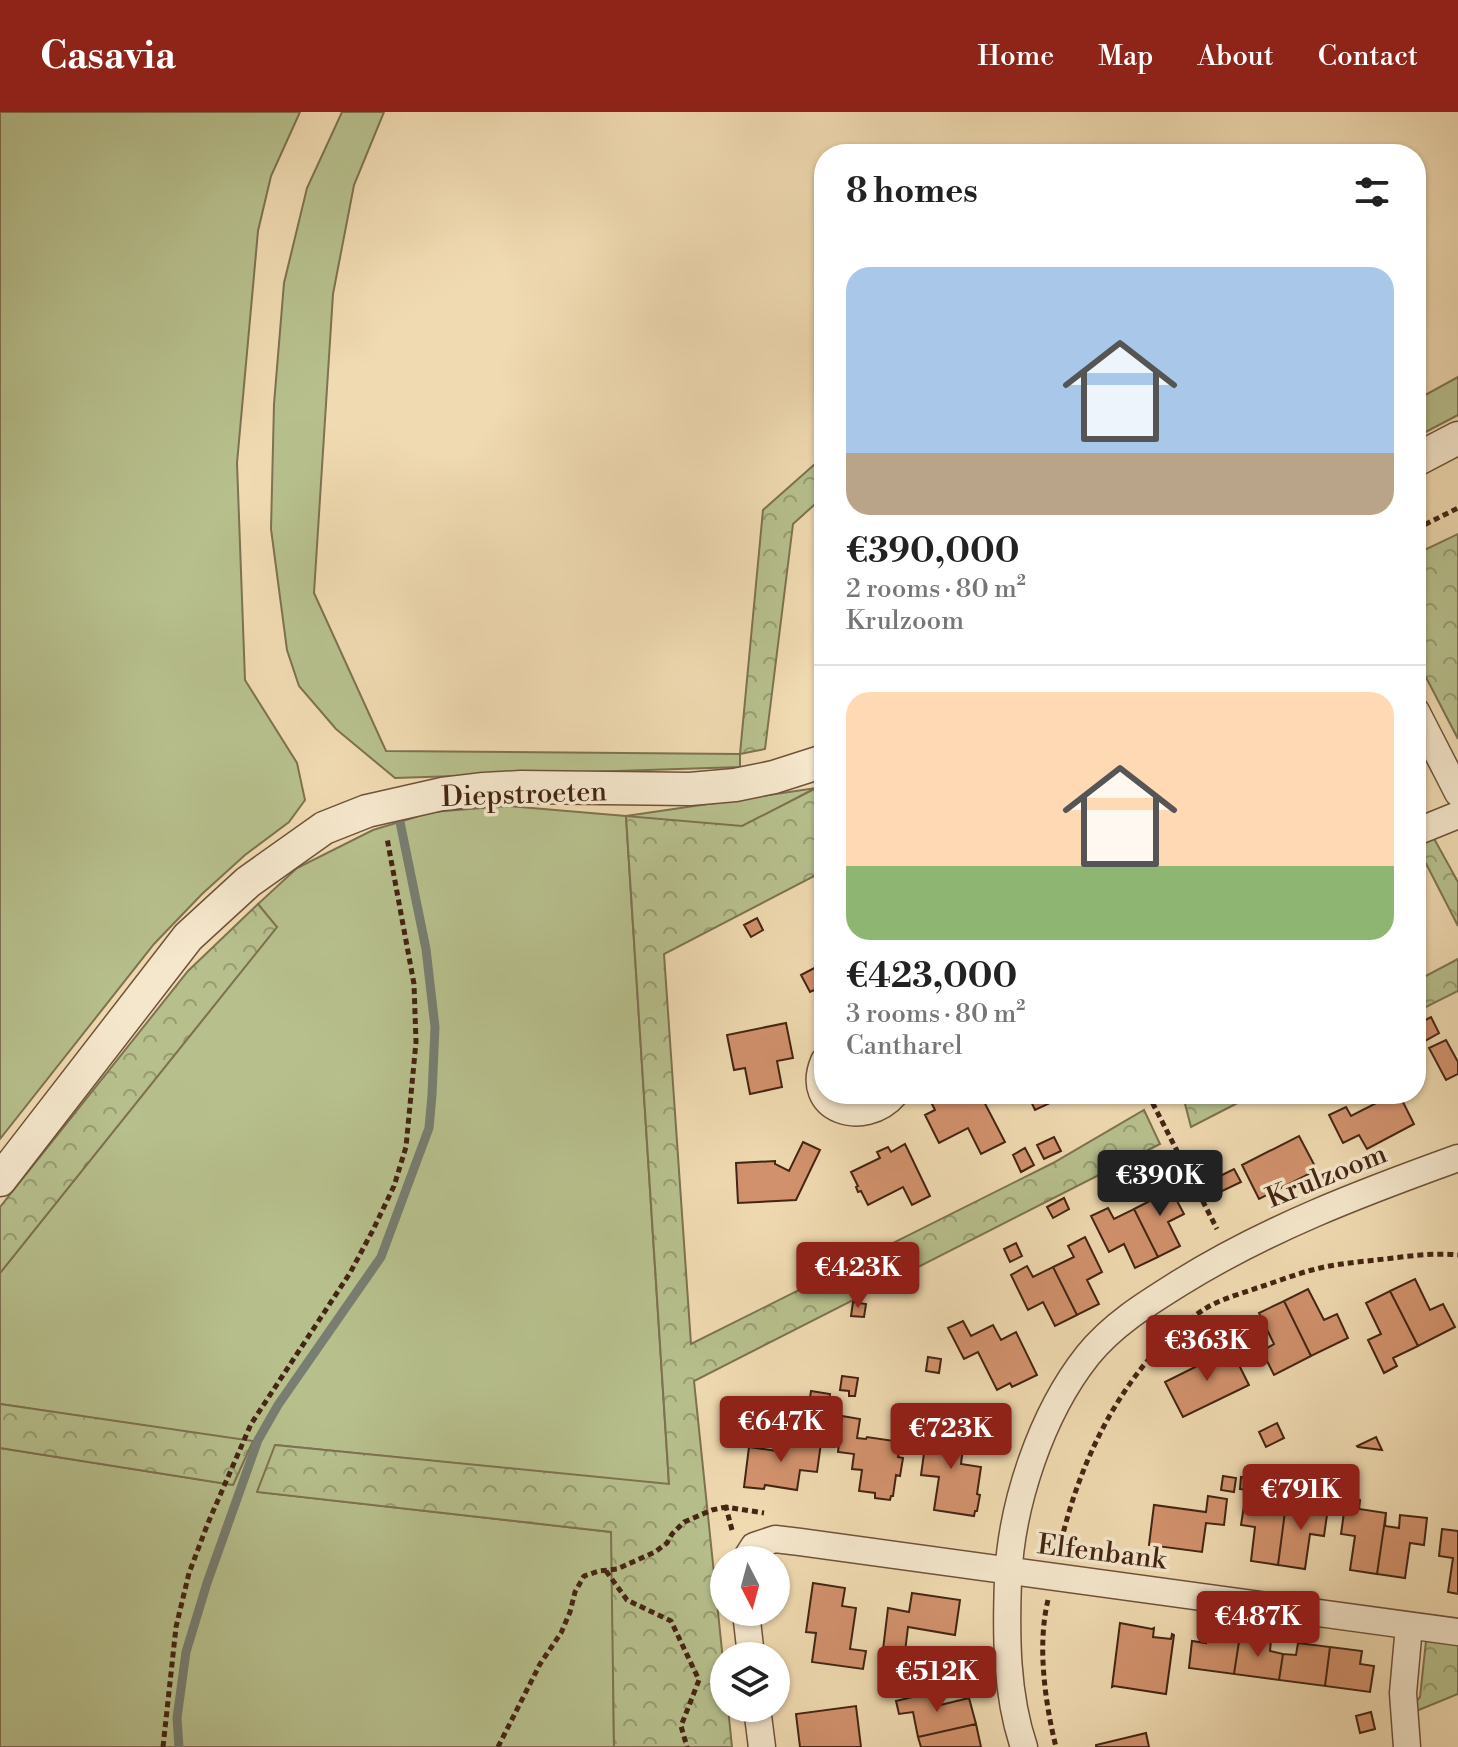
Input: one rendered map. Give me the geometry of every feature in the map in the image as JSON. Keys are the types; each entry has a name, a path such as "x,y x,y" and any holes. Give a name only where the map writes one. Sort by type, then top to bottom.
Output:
{"street":[{"path":"1426,455 1458,438"},
{"path":"1426,731 1458,793"},
{"name":"Diepstroeten","path":"0,1180 188,937 248,882 324,828 367,811 442,794 521,787 690,789 735,785 814,764"},
{"path":"1426,828 1458,815"},
{"path":"831,1104 843,1111 859,1114 884,1104"},
{"name":"Krulzoom","path":"1024,1747 1014,1704 1006,1624 1011,1540 1033,1457 1069,1382 1089,1354 1138,1310 1230,1253 1326,1208 1458,1158"},
{"name":"Elfenbank","path":"754,1546 775,1539 1458,1632"},
{"path":"1407,1747 1403,1693 1409,1626"},
{"path":"759,1722 762,1747"}],"path":[{"path":"1426,524 1458,508"},
{"path":"163,1747 176,1627 189,1573 208,1523 251,1424 350,1273 373,1230 394,1186 406,1147 416,1042 414,984 386,829"},
{"path":"1153,1104 1248,1291"},
{"path":"1056,1747 1050,1724 1043,1658 1045,1612 1064,1527 1080,1477 1120,1398 1156,1352 1205,1309 1311,1270 1412,1256 1458,1255"},
{"path":"498,1747 540,1664 561,1633 584,1576 617,1569 655,1552 684,1522 726,1507"},
{"path":"606,1571 627,1600 671,1621 699,1680 681,1726 687,1747"}],"green space":[{"path":"0,112 300,112 271,176 258,231 237,463 245,680 297,763 305,800 289,822 245,855 154,944 0,1139"},
{"path":"342,112 384,112 354,185 333,294 314,593 386,751 740,754 740,767 395,778 336,729 299,686 287,650 271,529 274,404 284,283 307,188"},
{"path":"1458,377 1458,415 1426,432 1426,395"},
{"path":"814,465 814,505 793,524 765,749 740,754 763,510"},
{"path":"1458,534 1458,739 1426,677 1426,549"},
{"path":"814,788 742,827 626,817 669,1485 276,1445 258,1492 612,1532 614,1747 0,1747 0,1448 233,1485 252,1442 0,1404 0,1273 276,928 258,904 297,868 373,830 432,812 507,806 626,816"},
{"path":"814,789 814,876 664,954 691,1344 1053,1163 1144,1110 1160,1144 694,1381 711,1546 710,1626 719,1626 721,1642 710,1642 710,1722 729,1722 732,1747 614,1747 611,1532 257,1492 275,1445 669,1484 626,816 742,826"},
{"path":"1426,824 1458,882 1458,926 1426,864"},
{"path":"258,904 277,927 0,1273 0,1207 188,971"},
{"path":"1458,959 1458,991 1426,1007 1426,976"},
{"path":"1185,1104 1236,1104 1191,1127"},
{"path":"0,1404 253,1441 233,1485 0,1448"},
{"path":"1426,1641 1458,1645 1458,1694 1404,1716 1420,1697"}],"building":[{"path":"757,918 763,930 751,937 744,925"},
{"path":"814,968 814,990 810,992 801,975"},
{"path":"1431,1017 1439,1033 1426,1040 1426,1020"},
{"path":"786,1023 793,1058 777,1061 782,1087 750,1094 745,1068 734,1070 727,1035"},
{"path":"1446,1040 1458,1062 1458,1074 1446,1080 1429,1048"},
{"path":"932,1104 985,1104 1005,1142 981,1154 968,1128 939,1143 925,1115 935,1110"},
{"path":"1032,1104 1048,1104 1035,1110"},
{"path":"1374,1104 1404,1104 1414,1124 1367,1149 1359,1135 1343,1143 1329,1115 1346,1107 1351,1116"},
{"path":"1299,1136 1317,1170 1259,1199 1242,1165"},
{"path":"1054,1137 1061,1151 1044,1159 1037,1145"},
{"path":"803,1142 820,1150 796,1200 738,1203 736,1163 775,1161 775,1164 789,1171"},
{"path":"905,1144 930,1196 912,1205 903,1187 868,1205 861,1191 858,1192 851,1172 880,1158 877,1152 888,1147 891,1152"},
{"path":"1025,1148 1034,1165 1021,1172 1013,1155"},
{"path":"1152,1151 1161,1168 1151,1173 1142,1156"},
{"path":"1234,1169 1241,1182 1216,1194 1210,1181"},
{"path":"1166,1180 1184,1214 1168,1222 1180,1246 1158,1257 1134,1209 1154,1199 1149,1188"},
{"path":"1064,1198 1069,1209 1053,1218 1047,1207"},
{"path":"1108,1208 1114,1219 1134,1209 1158,1257 1135,1268 1124,1244 1109,1252 1091,1216"},
{"path":"1085,1237 1102,1272 1087,1280 1099,1304 1077,1315 1053,1267 1074,1257 1068,1246"},
{"path":"1016,1243 1022,1256 1010,1262 1004,1249"},
{"path":"1027,1266 1033,1277 1053,1267 1077,1315 1055,1326 1043,1302 1028,1310 1011,1275"},
{"path":"1415,1279 1430,1310 1443,1304 1455,1327 1418,1346 1390,1291"},
{"path":"1308,1289 1324,1320 1337,1314 1348,1338 1311,1356 1284,1301"},
{"path":"1390,1291 1418,1346 1393,1358 1397,1366 1384,1373 1368,1340 1381,1334 1366,1303"},
{"path":"1284,1301 1311,1356 1274,1375 1262,1351 1274,1344 1259,1313"},
{"path":"853,1302 866,1304 864,1317 851,1316"},
{"path":"963,1321 971,1336 993,1325 1001,1340 1016,1332 1037,1375 1012,1387 1010,1383 997,1390 978,1352 964,1359 948,1328"},
{"path":"1231,1349 1249,1385 1183,1417 1165,1382"},
{"path":"928,1357 941,1359 939,1373 926,1371"},
{"path":"842,1376 858,1378 855,1396 849,1396 849,1391 840,1390"},
{"path":"811,1391 830,1394 826,1426 806,1424"},
{"path":"842,1416 860,1419 857,1438 901,1442 898,1457 903,1458 900,1476 896,1475 890,1500 875,1498 875,1493 859,1491 862,1470 852,1469 854,1454 838,1452"},
{"path":"1277,1423 1284,1438 1266,1447 1259,1432"},
{"path":"928,1424 965,1430 961,1464 981,1467 977,1494 980,1495 974,1516 934,1510 939,1477 921,1475"},
{"path":"779,1437 821,1443 817,1472 800,1470 797,1490 765,1485 764,1489 744,1487 749,1447 777,1451"},
{"path":"1376,1437 1382,1450 1357,1446"},
{"path":"1223,1476 1236,1478 1234,1492 1221,1490"},
{"path":"1241,1477 1259,1480 1257,1491 1240,1489"},
{"path":"1208,1496 1227,1499 1224,1525 1206,1523 1202,1552 1149,1545 1154,1505 1206,1512"},
{"path":"1346,1498 1360,1500 1359,1509 1386,1513 1377,1574 1350,1570 1355,1536 1341,1534"},
{"path":"1245,1499 1286,1504 1278,1565 1251,1561 1255,1527 1241,1525"},
{"path":"1314,1499 1329,1501 1324,1536 1310,1534 1305,1569 1278,1565 1286,1504 1313,1508"},
{"path":"1386,1513 1385,1526 1399,1528 1400,1515 1427,1518 1424,1545 1410,1543 1405,1578 1377,1574"},
{"path":"1442,1529 1458,1531 1458,1594 1448,1592 1453,1558 1439,1556"},
{"path":"813,1583 845,1588 842,1606 856,1608 850,1649 866,1651 863,1669 812,1662 816,1633 806,1632"},
{"path":"912,1593 960,1600 955,1635 908,1627 904,1660 882,1658 888,1608 909,1612"},
{"path":"1120,1623 1154,1628 1153,1637 1171,1639 1174,1635 1166,1694 1112,1687"},
{"path":"1207,1631 1240,1635 1234,1674 1189,1668 1192,1641 1206,1643"},
{"path":"1240,1635 1271,1639 1270,1651 1283,1654 1279,1680 1234,1674"},
{"path":"1298,1643 1330,1647 1325,1686 1279,1680 1283,1654 1296,1655"},
{"path":"1330,1647 1362,1651 1360,1664 1374,1666 1370,1692 1325,1686"},
{"path":"933,1692 936,1706 969,1698 976,1724 918,1737 913,1712 899,1714 896,1701"},
{"path":"856,1706 861,1747 800,1747 796,1714"},
{"path":"1371,1712 1375,1729 1360,1733 1356,1716"},
{"path":"976,1724 981,1747 921,1747 918,1737"},
{"path":"1146,1733 1149,1747 1096,1747 1096,1745"}],"waterway":[{"path":"179,1747 177,1718 186,1652 258,1440 278,1405 381,1257 429,1128 435,1027 426,949 400,822"}]}
